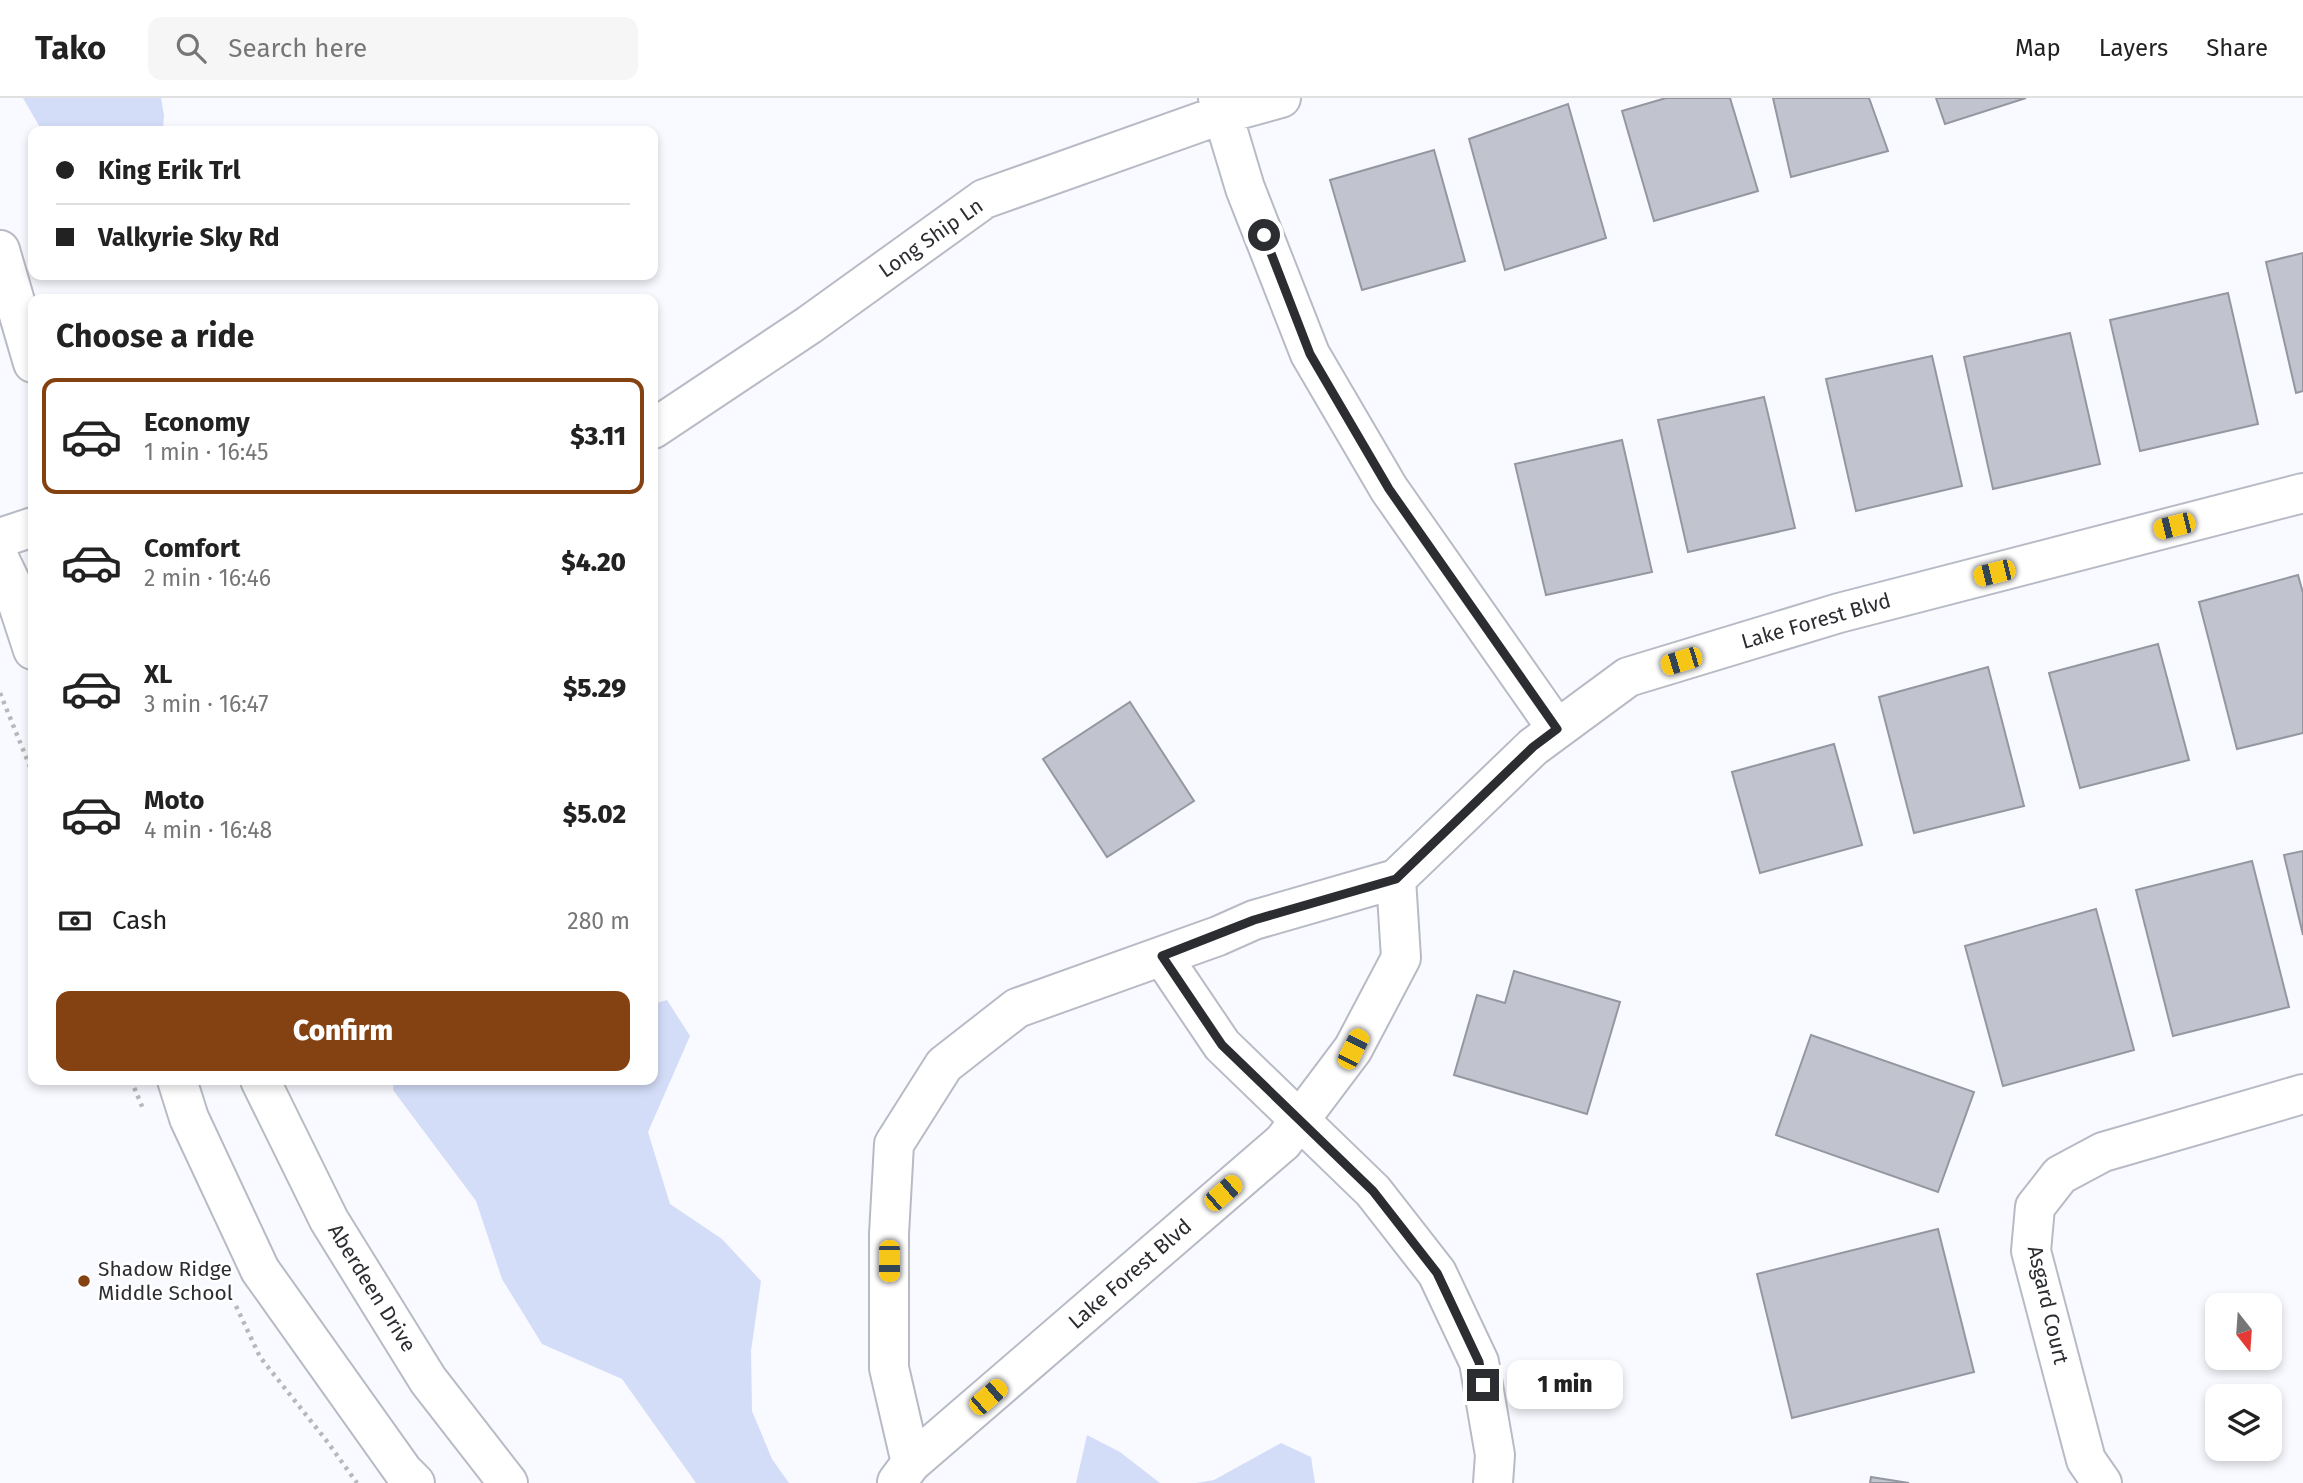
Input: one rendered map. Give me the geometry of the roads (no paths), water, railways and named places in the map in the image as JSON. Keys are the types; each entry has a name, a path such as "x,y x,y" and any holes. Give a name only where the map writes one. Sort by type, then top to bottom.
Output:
{"street":[{"name":"Long Ship Ln","path":"658,426 809,325 984,199 1220,106 1281,98"},
{"path":"1220,106 1245,188 1310,354 1389,489 1557,729"},
{"path":"0,250 28,346"},
{"name":"Lake Forest Blvd","path":"904,1473 889,1368 889,1234 894,1144 944,1065 1017,1008 1254,920 1396,879 1533,747 1628,677 1839,613 2303,493"},
{"path":"0,538 28,529"},
{"path":"11,576 28,633"},
{"name":"Lake Forest Blvd","path":"904,1473 1283,1142 1353,1049 1401,958 1396,879"},
{"path":"1162,956 1222,1045 1373,1191 1437,1273 1479,1362 1495,1455 1493,1483"},
{"path":"179,1085 189,1118 260,1270 402,1479"},
{"name":"Aberdeen Drive","path":"262,1085 329,1220 428,1380 508,1483"},
{"name":"Asgard Court","path":"2102,1483 2086,1461 2031,1251 2035,1207 2060,1175 2103,1152 2303,1094"}],"water":[{"path":"23,98 161,98 164,115 163,126 39,126"},
{"path":"667,1000 690,1036 648,1132 670,1204 722,1239 761,1281 751,1351 752,1411 772,1459 789,1483 696,1483 622,1379 542,1344 502,1279 476,1201 393,1090 394,1085 658,1085 658,1003"},
{"path":"1087,1435 1120,1452 1160,1483 1076,1483"},
{"path":"1281,1443 1311,1457 1315,1483 1196,1483 1214,1480"}],"place":[{"name":"Shadow Ridge Middle School","path":"84,1281"}]}
